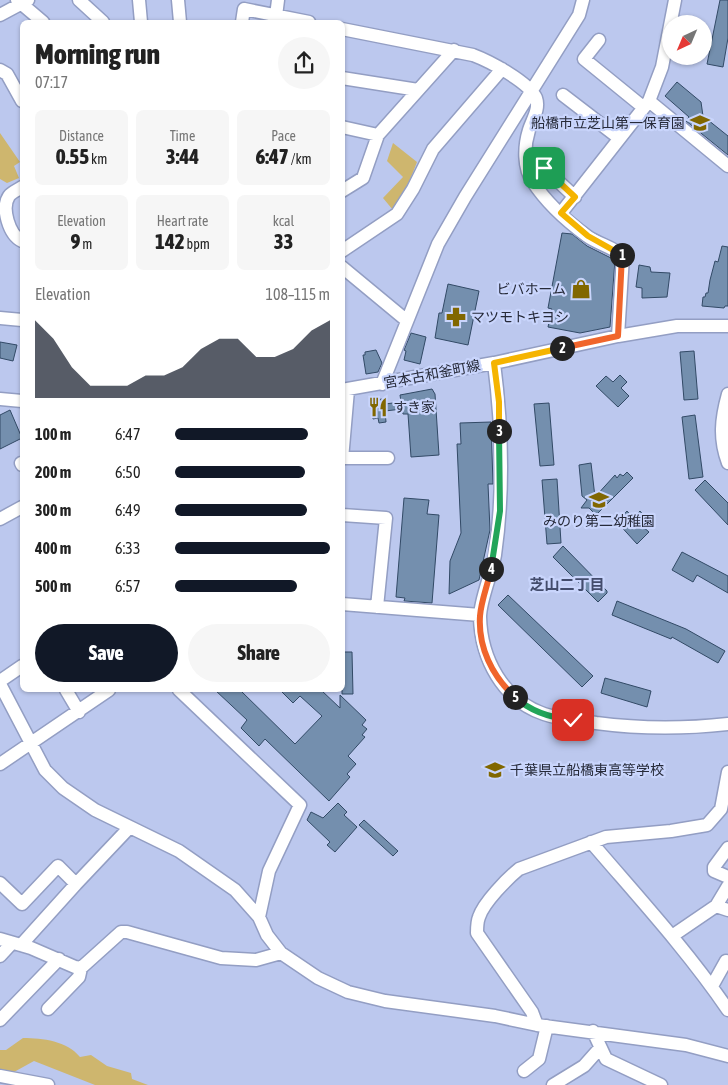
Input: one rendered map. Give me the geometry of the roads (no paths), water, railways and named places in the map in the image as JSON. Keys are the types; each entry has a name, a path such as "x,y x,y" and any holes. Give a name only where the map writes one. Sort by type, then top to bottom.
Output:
{"street":[{"path":"79,0 101,20"},
{"path":"139,0 141,20"},
{"path":"178,0 180,20"},
{"path":"276,16 278,0"},
{"path":"382,384 438,244 464,197 580,15 583,0"},
{"path":"561,213 646,104 662,67 675,0"},
{"path":"0,15 22,1 41,20"},
{"path":"242,20 244,10 293,20"},
{"path":"345,30 474,55 493,63 532,91 536,99 537,108 526,142 526,168 533,183 561,213 588,236 623,256 618,336"},
{"path":"599,40 584,59 728,166"},
{"path":"345,189 363,178 378,135 454,50"},
{"path":"345,249 397,214 413,189 433,149 502,69"},
{"path":"3,72 20,98"},
{"path":"345,78 418,90"},
{"path":"564,95 619,138"},
{"path":"345,128 378,135"},
{"path":"544,168 575,197"},
{"path":"20,188 3,202 8,225 13,234 20,239"},
{"path":"345,269 406,320"},
{"path":"0,318 20,320"},
{"name":"宮本古和釜町線","path":"345,390 494,363 618,336 678,326 728,326"},
{"path":"494,363 499,402 500,511 495,555 480,615 485,655 493,671 501,683 519,701 537,712 560,718 639,728 679,729 728,724"},
{"path":"728,394 721,417 721,427 722,446 728,464"},
{"path":"0,399 20,401"},
{"path":"345,459 388,458"},
{"path":"0,519 20,508"},
{"path":"345,515 386,518 377,607"},
{"path":"345,604 480,615"},
{"path":"20,668 0,683 45,770 63,788 90,807 129,828 179,851 235,890 259,917 267,935 281,953 318,978 361,996 385,1001 686,1045 728,1056"},
{"path":"67,692 79,712"},
{"path":"0,764 106,692"},
{"path":"181,692 300,805 269,871 259,917"},
{"path":"524,1071 539,1059 542,1025 477,933 478,918 504,883 519,869 606,837 671,831 707,825 721,809 728,772"},
{"path":"0,956 11,942 76,884 129,828"},
{"path":"591,842 672,936 712,986 728,1010"},
{"path":"728,848 714,867 714,871 728,877"},
{"path":"0,884 22,904 58,866 76,884"},
{"path":"672,936 722,908 728,886"},
{"path":"48,1009 79,977 82,968 120,932 127,932 221,958 256,960 281,953"},
{"path":"11,942 59,959 75,968 82,968"},
{"path":"0,1020 59,959"},
{"path":"712,986 726,961 728,962"},
{"path":"593,1031 606,1059 647,1082 661,1085"},
{"path":"553,1085 584,1066 600,1048"},
{"path":"0,1076 48,1085"}],"place":[{"name":"船橋市立芝山第一保育園","path":"700,123"},
{"name":"ビバホーム","path":"581,289"},
{"name":"マツモトキヨシ","path":"456,317"},
{"name":"すき家","path":"378,407"},
{"name":"みのり第二幼稚園","path":"599,500"},
{"name":"千葉県立船橋東高等学校","path":"495,770"}],"district":[{"name":"芝山二丁目","path":"567,585"}]}
